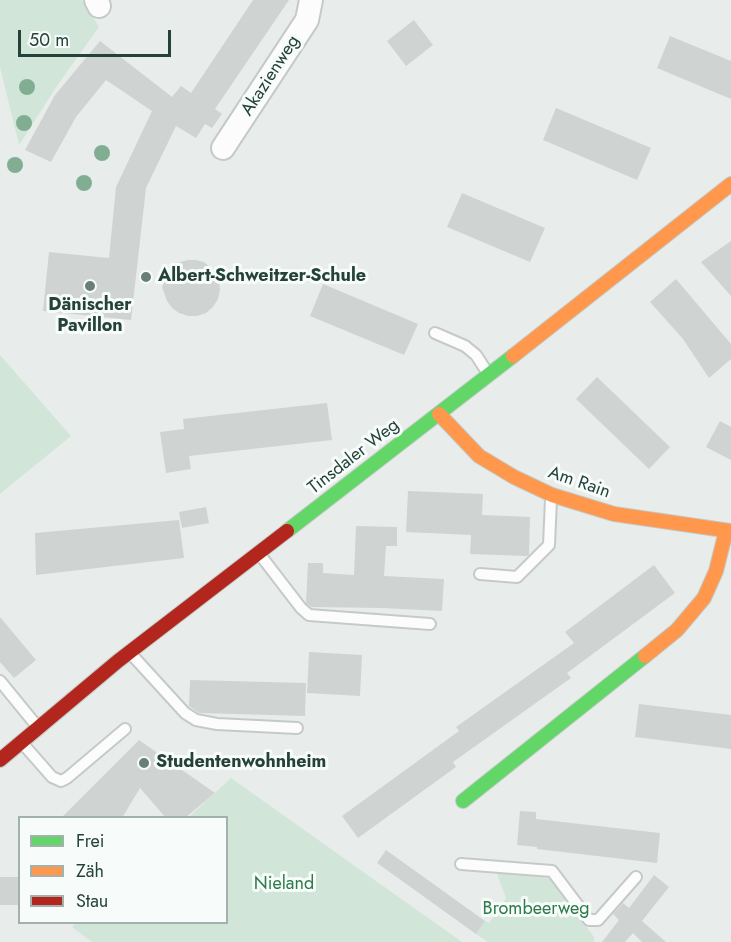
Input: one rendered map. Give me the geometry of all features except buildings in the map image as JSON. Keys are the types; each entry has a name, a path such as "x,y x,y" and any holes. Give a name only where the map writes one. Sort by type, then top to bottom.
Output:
{"street":[{"name":"Akazienweg","path":"224,148 307,20 311,0"},
{"name":"Tinsdaler Weg","path":"0,760 129,653 439,414 731,184"},
{"name":"Am Rain","path":"439,414 479,456 514,477 552,495 614,514 728,531"},
{"path":"463,801 677,630 704,598 716,571 728,531"}],"lane":[{"path":"435,333 465,346 476,355 489,375"},
{"path":"480,574 518,577 549,545 552,495"},
{"path":"259,553 309,615 430,624"},
{"path":"129,653 185,713 196,720 216,724 297,728"},
{"path":"0,681 38,728"},
{"path":"21,742 52,777 61,781 125,729"},
{"path":"461,864 552,871 589,920 598,920 636,877"}],"green space":[{"path":"0,0 82,0 99,27 19,145 0,67"},
{"path":"0,355 71,436 0,494"},
{"name":"Nieland","path":"231,778 462,942 92,942 72,927 75,924 228,924 228,816 190,816"},
{"name":"Brombeerweg","path":"495,869 552,879 594,937 594,942 488,942 476,934 485,921 489,923 506,898"}],"traffic: fast":[{"path":"287,531 513,356"},
{"path":"463,801 645,656"}],"traffic: slow":[{"path":"513,356 731,184"},
{"path":"439,414 479,456 514,477 552,495 614,514 731,531"},
{"path":"645,656 677,630 704,598 716,571 726,531"}],"traffic: jam":[{"path":"0,760 118,661 287,531"}],"place":[{"name":"Albert-Schweitzer-Schule","path":"146,277"},
{"name":"Dänischer Pavillon","path":"90,286"},
{"name":"Studentenwohnheim","path":"144,763"}]}
